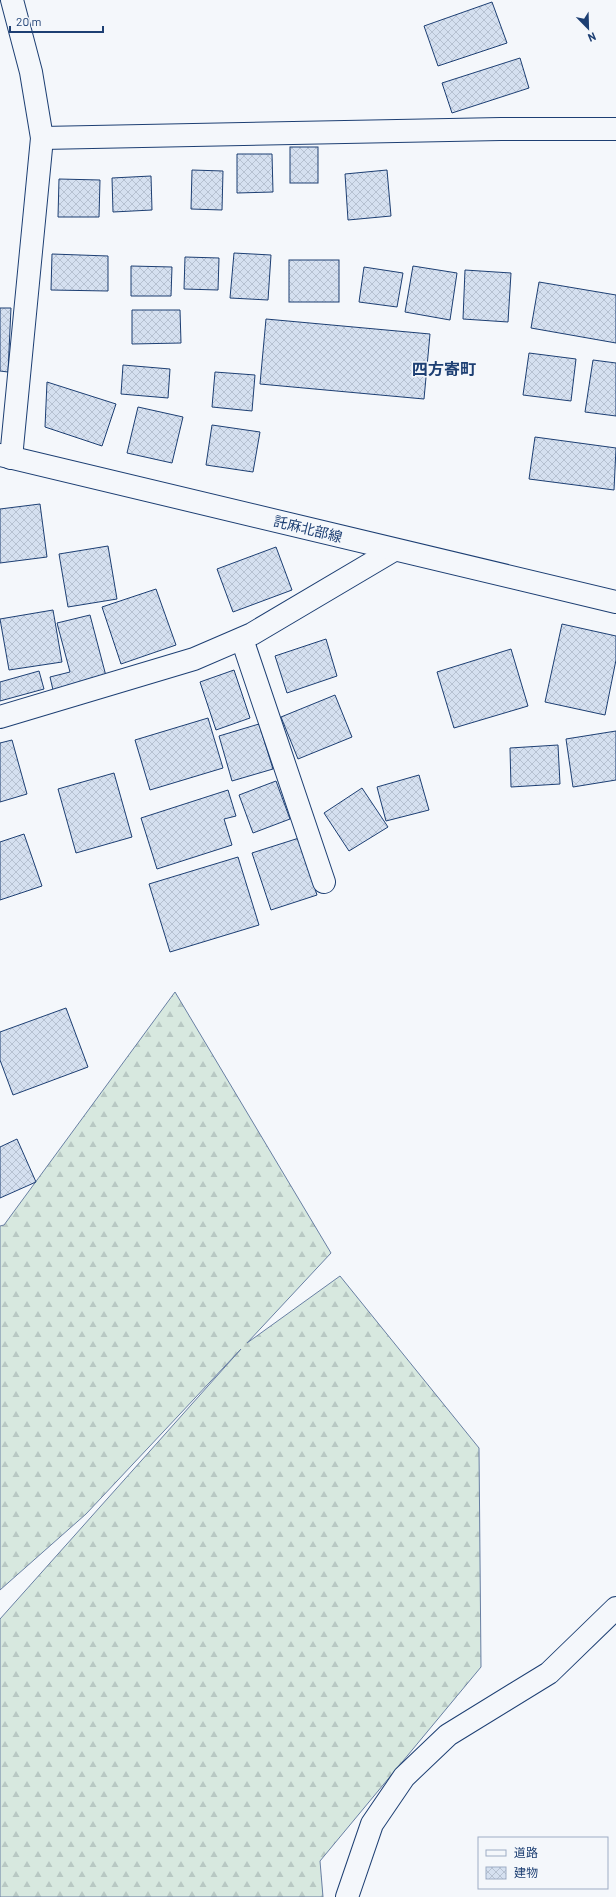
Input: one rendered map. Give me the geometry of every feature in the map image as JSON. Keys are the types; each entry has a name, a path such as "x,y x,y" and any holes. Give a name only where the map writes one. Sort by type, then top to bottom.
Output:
{"street":[{"path":"6,456 42,138 31,72 12,0"},
{"path":"42,138 501,129 616,129"},
{"name":"託麻北部線","path":"6,456 616,602"},
{"path":"0,717 194,659 242,639 394,550"},
{"path":"242,639 324,882"},
{"path":"346,1897 372,1824 404,1777 448,1735 549,1673 616,1608"}],"green space":[{"path":"175,992 331,1253 247,1343 340,1276 479,1448 481,1667 320,1861 323,1897 0,1897 0,1619 241,1349 86,1514 0,1590 0,1226 4,1225"}],"building":[{"path":"492,2 507,43 438,66 424,26"},
{"path":"520,58 529,88 452,113 442,83"},
{"path":"290,147 318,147 318,183 290,183"},
{"path":"237,154 272,154 273,192 237,193"},
{"path":"192,170 223,171 222,210 191,209"},
{"path":"387,170 391,216 348,220 345,174"},
{"path":"151,176 152,210 113,212 112,178"},
{"path":"59,179 100,180 99,217 58,217"},
{"path":"234,253 271,255 268,300 230,298"},
{"path":"52,254 108,256 108,291 51,290"},
{"path":"185,257 219,258 218,290 184,289"},
{"path":"289,260 339,260 339,302 289,302"},
{"path":"131,266 172,267 171,296 131,296"},
{"path":"413,266 457,273 450,320 405,312"},
{"path":"364,267 403,273 397,307 359,302"},
{"path":"465,270 511,273 508,322 463,319"},
{"path":"539,282 616,295 616,343 531,328"},
{"path":"0,308 11,308 8,372 0,371"},
{"path":"132,310 180,310 181,343 132,344"},
{"path":"266,319 430,334 424,399 260,384"},
{"path":"529,353 576,359 571,401 523,395"},
{"path":"593,360 616,363 616,416 585,412"},
{"path":"123,365 170,369 168,398 121,394"},
{"path":"215,372 255,375 252,411 212,407"},
{"path":"47,382 116,404 102,446 45,427"},
{"path":"138,407 183,417 172,463 127,453"},
{"path":"212,425 260,432 253,472 206,465"},
{"path":"535,437 616,448 614,490 529,479"},
{"path":"40,504 47,557 0,563 0,509"},
{"path":"108,546 117,599 68,607 59,554"},
{"path":"276,547 292,590 233,612 217,569"},
{"path":"156,589 176,645 121,664 102,607"},
{"path":"53,610 62,662 9,670 0,619"},
{"path":"90,615 106,676 53,690 50,677 70,672 57,623"},
{"path":"562,624 616,636 616,660 605,715 545,702"},
{"path":"326,639 337,676 287,693 275,656"},
{"path":"511,649 528,706 454,728 437,672"},
{"path":"234,670 250,718 216,730 200,682"},
{"path":"39,671 44,689 0,701 0,682"},
{"path":"335,695 352,737 298,759 281,717"},
{"path":"208,718 223,768 150,790 135,740"},
{"path":"259,724 273,769 232,781 219,736"},
{"path":"616,731 616,780 573,787 566,739"},
{"path":"12,740 27,794 0,802 0,743"},
{"path":"558,745 560,784 511,787 510,748"},
{"path":"114,773 132,837 76,853 58,789"},
{"path":"419,775 429,810 386,821 377,787"},
{"path":"276,781 290,819 253,833 239,795"},
{"path":"362,788 388,827 349,851 324,813"},
{"path":"228,790 236,816 224,819 232,845 157,869 141,818"},
{"path":"24,834 42,886 0,900 0,842"},
{"path":"299,838 317,895 271,910 252,853"},
{"path":"238,857 259,925 170,952 149,884"},
{"path":"66,1008 88,1067 13,1095 0,1060 0,1032"},
{"path":"17,1139 36,1182 0,1198 0,1147"}],"district":[{"name":"四方寄町","path":"444,369"}]}
